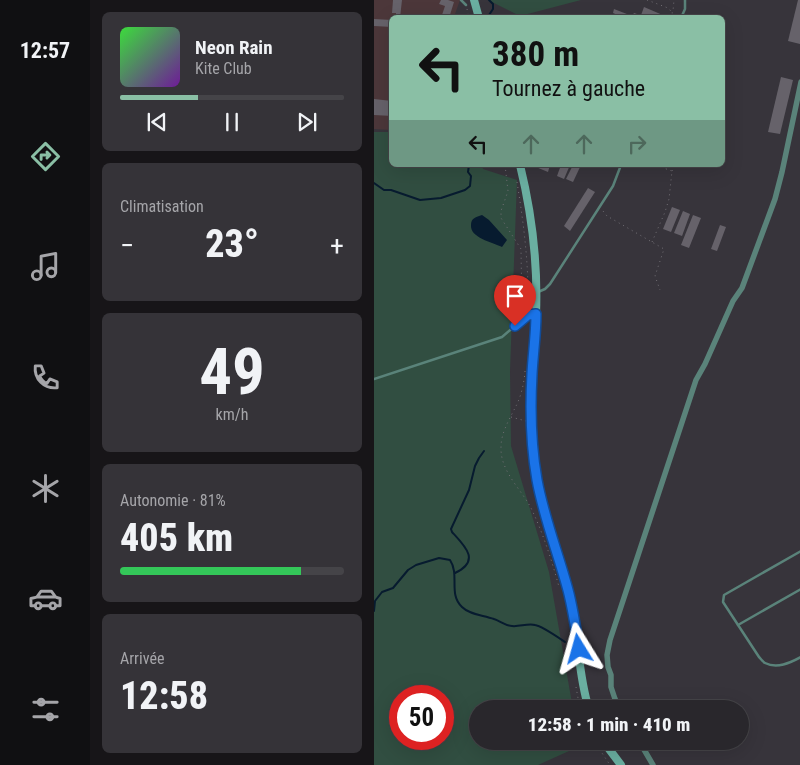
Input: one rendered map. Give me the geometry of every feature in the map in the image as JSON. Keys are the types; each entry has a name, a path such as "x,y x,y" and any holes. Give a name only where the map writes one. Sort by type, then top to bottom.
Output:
{"main road":[{"path":"474,0 478,15"},
{"path":"520,167 532,232 536,292 532,315 535,341 532,374 532,424 537,480 548,528 570,598 587,700"},
{"path":"610,750 621,765"}],"street":[{"path":"615,700 610,687 611,675 607,656 610,640 696,380 733,301 742,288 775,199 800,82"},
{"path":"644,750 653,765"}],"lane":[{"path":"461,0 466,5"},
{"path":"682,15 685,9 685,0"},
{"path":"536,292 545,289 550,284 613,186 620,167"},
{"path":"374,379 502,337 532,315"},
{"path":"800,551 724,595 723,602 759,657 765,663 788,664 800,657"},
{"path":"738,625 800,589"}],"path":[{"path":"647,0 668,8 672,13"},
{"path":"672,13 674,0"},
{"path":"466,5 468,15"},
{"path":"505,167 508,191 501,218 521,249 522,312 525,316 532,315"},
{"path":"661,167 672,171"},
{"path":"652,242 669,199 673,167"},
{"path":"602,203 603,210 607,216 664,249 656,276 660,290"},
{"path":"510,417 532,424"},
{"path":"600,750 610,765"}],"shaded area":[{"path":"374,0 460,0 455,15 389,15 389,130 374,129"}],"green space":[{"path":"488,0 581,0 524,15 518,15"},
{"path":"374,132 389,132 389,167 482,167 483,169 517,180 510,371 511,446 549,572 571,700 469,700 469,750 571,750 538,765 374,765"}],"water":[{"path":"482,215 507,240 502,247 474,233 471,223 473,219"}],"building":[{"path":"393,0 402,0 400,15 392,13"},
{"path":"441,0 454,2 450,15 442,15 445,6 439,4"},
{"path":"798,0 801,0 800,44 788,41"},
{"path":"644,7 663,15 641,15"},
{"path":"614,9 629,15 617,15 613,13"},
{"path":"374,19 389,20 389,27 374,26"},
{"path":"781,77 793,80 780,134 768,132"},
{"path":"374,99 389,101 389,116 374,115"},
{"path":"536,167 549,167 548,172"},
{"path":"560,167 569,167 564,179 557,176"},
{"path":"572,167 580,167 573,182 566,179"},
{"path":"588,188 595,192 570,231 564,226"},
{"path":"672,207 680,210 671,232 663,229"},
{"path":"683,211 690,214 682,236 674,233"},
{"path":"693,215 701,218 689,248 681,245"},
{"path":"720,225 726,227 717,251 711,249"}],"waterway":[{"path":"489,0 493,4 493,9 489,15"},
{"path":"374,183 384,190 391,190 420,200 441,198 465,190 470,186 471,176 468,172 469,167"},
{"path":"455,573 467,564 469,558 466,548 451,529 469,490 475,466 484,451"},
{"path":"374,611 375,601 382,592 393,588 408,570 416,565 439,558 450,560 453,566 456,596 458,602 465,610 510,626 529,624 538,626 565,642"}],"route":[{"path":"515,326 528,315 536,314 532,374 532,415 537,480 548,528 574,614 579,649"}]}
